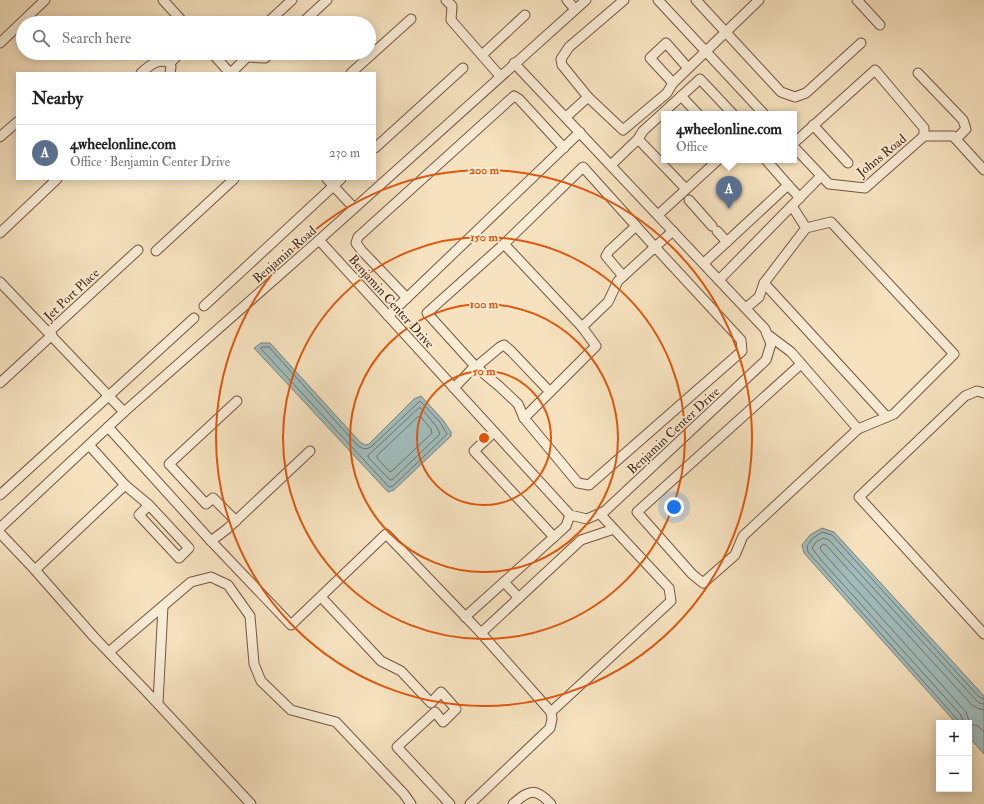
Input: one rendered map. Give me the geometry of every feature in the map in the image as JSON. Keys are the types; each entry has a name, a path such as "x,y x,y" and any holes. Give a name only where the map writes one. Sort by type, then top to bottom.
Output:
{"street":[{"path":"28,16 45,0"},
{"path":"275,16 292,0"},
{"path":"310,16 327,0"},
{"path":"446,0 452,6 451,20 500,76"},
{"path":"567,0 575,9"},
{"name":"Benjamin Road","path":"0,528 124,412 319,240 514,63 586,0"},
{"path":"624,0 569,47 561,59 562,65 588,97 623,130 667,93 673,83 759,0"},
{"path":"658,0 761,111"},
{"path":"696,0 781,92 796,97 806,93 861,43"},
{"path":"857,0 880,25"},
{"path":"168,2 179,16"},
{"path":"482,55 525,15"},
{"path":"376,50 411,19"},
{"path":"0,43 16,28"},
{"path":"673,83 650,58 666,43 688,68"},
{"path":"142,72 161,60 170,63"},
{"path":"170,63 173,60"},
{"path":"218,60 229,72"},
{"path":"231,72 242,60"},
{"path":"351,72 365,60"},
{"path":"170,63 170,72"},
{"path":"514,63 704,263 765,329 767,334 791,352 858,429"},
{"path":"376,147 463,68"},
{"path":"797,140 875,70 924,128 924,136"},
{"path":"918,73 966,124 966,129 956,139 984,168"},
{"path":"665,111 700,79 730,111"},
{"path":"407,298 362,251 356,242 358,237 514,96 519,99 564,148"},
{"path":"681,96 695,111"},
{"path":"566,117 588,97"},
{"path":"611,165 638,140 643,131 661,114"},
{"path":"0,137 16,123"},
{"path":"814,125 848,163"},
{"path":"388,316 580,132"},
{"name":"Johns Road","path":"797,149 829,184 865,188 924,136 953,136 956,139"},
{"path":"638,140 686,189"},
{"path":"658,215 715,163"},
{"path":"769,163 800,198"},
{"path":"583,167 655,248 741,340 742,351 589,485 578,483 524,418 518,404 476,367 427,313 504,244 583,167"},
{"path":"719,280 821,176"},
{"path":"0,233 56,180"},
{"path":"156,252 233,180"},
{"path":"204,306 330,182 354,208"},
{"path":"704,263 788,185"},
{"path":"689,200 727,242"},
{"path":"792,206 806,228"},
{"path":"746,308 759,297 764,282 806,228 831,222 954,354 894,414 858,429 743,536 735,555 704,583 692,574 638,512 801,364"},
{"path":"623,276 606,256 609,251 636,226"},
{"path":"582,327 608,302 618,282 623,276 673,231"},
{"name":"Benjamin Center Drive","path":"319,240 570,515 587,519 605,511 766,360 771,344 767,334"},
{"path":"504,244 582,327 596,346 524,418"},
{"name":"Jet Port Place","path":"124,412 50,334 138,250"},
{"path":"0,282 50,334 0,383"},
{"path":"764,282 887,417"},
{"path":"0,496 194,318"},
{"path":"454,388 500,346 504,345 512,351 550,392"},
{"path":"984,394 977,391 966,396 859,497 984,634"},
{"path":"236,521 213,498 206,504 169,464 237,401"},
{"path":"108,427 211,541 291,625 386,534 481,633 552,712 550,728 470,804"},
{"path":"494,432 474,451 554,537"},
{"path":"88,445 125,485 149,506 189,548 179,558 139,515 149,506"},
{"path":"211,541 236,521 310,451"},
{"path":"35,570 125,485"},
{"path":"552,712 671,601 670,588 600,514"},
{"path":"465,617 566,526 570,515"},
{"path":"481,633 581,540 614,529"},
{"path":"0,533 94,637 158,703 251,804"},
{"path":"109,652 191,582 211,577 228,585 250,616 254,664 261,681 291,710 336,722 404,794 411,804"},
{"path":"504,582 519,598"},
{"path":"321,597 381,662 401,671 431,703"},
{"path":"158,703 163,606"},
{"path":"441,692 456,709 443,722 428,705 431,703 441,692"},
{"path":"435,712 396,747 450,804"},
{"path":"513,804 527,792 535,792 543,796 550,804"}],"water":[{"path":"261,343 270,343 360,442 365,445 369,444 414,399 421,396 443,420 451,432 451,436 394,490 388,492 254,348"},
{"path":"822,528 834,532 984,696 984,754 972,740 972,720 953,720 804,553 802,545 810,535"}],"place":[{"name":"4wheelonline.com","path":"729,209"}]}
